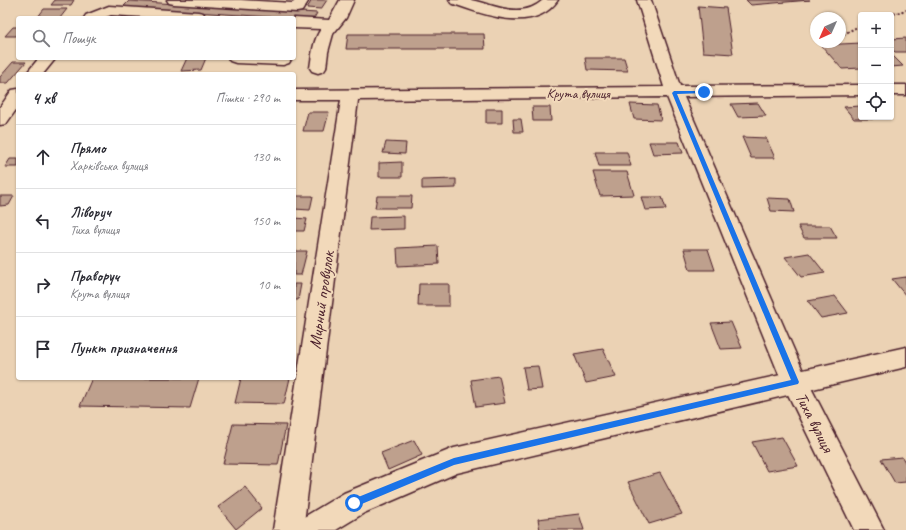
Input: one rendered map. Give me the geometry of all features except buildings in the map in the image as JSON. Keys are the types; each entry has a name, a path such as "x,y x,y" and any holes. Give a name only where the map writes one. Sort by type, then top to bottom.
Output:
{"street":[{"path":"90,14 114,0"},
{"path":"174,0 297,8 302,0"},
{"path":"318,68 320,52 326,33 339,18 348,0"},
{"path":"456,0 482,8 514,15 534,13 546,7 551,0"},
{"name":"Тиха вулиця","path":"644,0 674,93 795,382 869,530"},
{"path":"90,14 109,10 188,16"},
{"path":"296,23 332,26"},
{"path":"36,72 46,60"},
{"name":"Крута вулиця","path":"296,94 674,93 858,90"},
{"path":"894,90 906,90"},
{"name":"Мирний провулок","path":"288,530 350,94"},
{"path":"0,120 13,96"},
{"path":"309,530 354,503 454,461 906,357"}],"path":[{"path":"894,14 906,10"},
{"path":"846,33 858,27"}],"route":[{"path":"354,503 454,461 795,382 674,93 704,92"}]}
